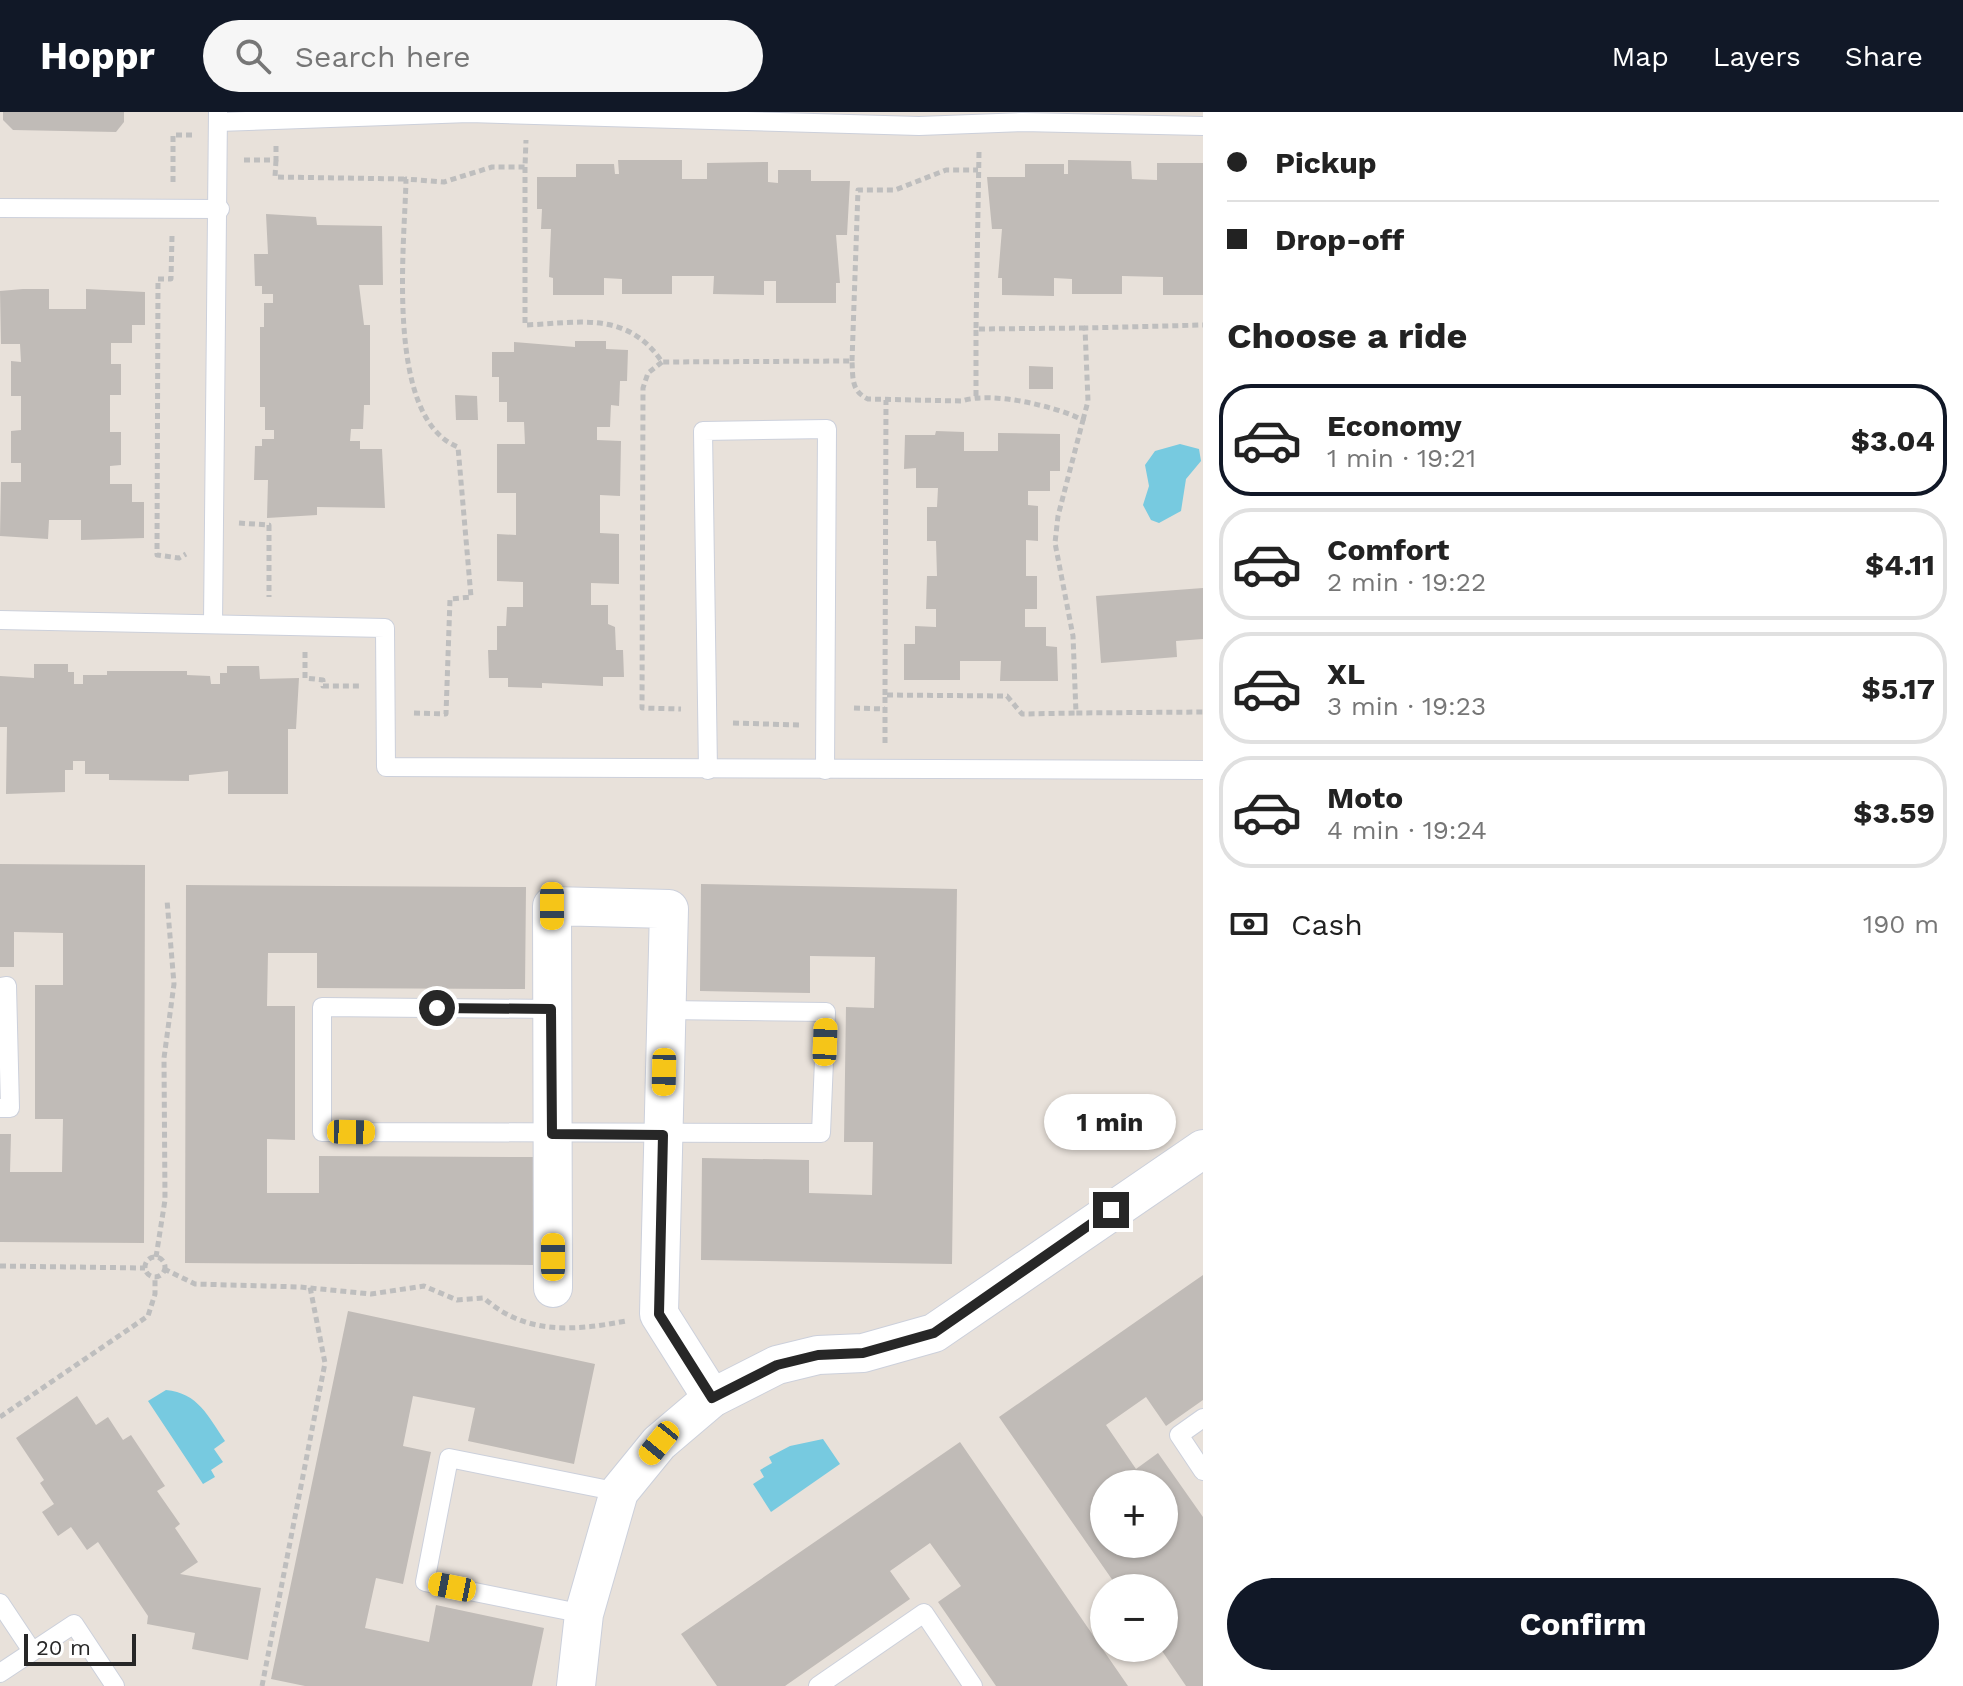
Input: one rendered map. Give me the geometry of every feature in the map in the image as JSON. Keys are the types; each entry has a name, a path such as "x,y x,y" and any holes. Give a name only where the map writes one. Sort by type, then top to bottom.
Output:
{"street":[{"path":"553,1288 552,906 669,909 659,1314 712,1398"},
{"path":"576,1686 584,1614 619,1492 659,1443 712,1398 777,1365 818,1355 863,1353 934,1333 1203,1149"}],"lane":[{"path":"213,624 220,209 218,117 282,120 469,113 919,126 1203,126"},
{"path":"0,208 220,209"},
{"path":"708,770 703,431 827,429 825,770"},
{"path":"0,620 385,628 386,767 1203,770"},
{"path":"0,987 7,986 10,1108 0,1108"},
{"path":"551,1009 322,1007 322,1132 821,1133 826,1012 665,1010"},
{"path":"1203,1418 1179,1435 1203,1471"},
{"path":"584,1614 425,1582 449,1458 619,1492"},
{"path":"0,1603 32,1651"},
{"path":"818,1686 924,1613 973,1686"},
{"path":"0,1673 74,1624 115,1686"}],"path":[{"path":"527,115 525,325 615,324 640,337 662,362 852,361"},
{"path":"282,120 276,140 275,177 444,182 492,167 525,167"},
{"path":"969,124 979,149 976,396"},
{"path":"276,160 244,160 197,135 173,135 171,279 158,279 157,555 179,558 237,523 269,525 269,597 305,647 305,678 323,680 323,686 361,686 416,714 446,714 450,599 471,597 458,447 446,442 425,417 406,353 406,179"},
{"path":"978,170 946,170 895,190 858,190 853,386 859,395 886,400 962,401 976,396 1055,408 1083,420"},
{"path":"976,329 1203,325"},
{"path":"1076,713 1073,636 1055,543 1058,516 1088,401 1085,328"},
{"path":"886,400 885,744 902,770"},
{"path":"885,695 1007,696 1022,714 1203,712"},
{"path":"167,900 174,984 164,1058 165,1200 156,1257 164,1269 195,1284 310,1287 371,1294 424,1286 457,1300 484,1298 501,1314 559,1330 659,1314"},
{"path":"145,1268 147,1261 156,1257"},
{"path":"0,1266 145,1268 155,1277"},
{"path":"0,1417 139,1324 152,1307 155,1277 164,1269"},
{"path":"262,1686 325,1363 310,1287"}],"water":[{"path":"1180,444 1199,449 1201,461 1186,479 1181,511 1159,523 1151,520 1143,505 1149,486 1145,465 1155,451"},
{"path":"166,1390 186,1396 201,1407 225,1441 214,1449 223,1462 211,1470 215,1477 203,1484 148,1401"},
{"path":"823,1439 840,1464 771,1512 753,1484 764,1477 760,1470 772,1463 769,1457 790,1446"}],"building":[{"path":"3,112 124,112 124,122 116,132 13,130 3,120"},
{"path":"618,160 682,160 682,179 707,179 707,163 768,162 768,182 778,183 778,170 811,170 811,181 850,181 847,235 836,235 840,283 836,283 836,303 776,303 776,281 764,281 764,295 713,294 714,276 672,276 672,294 622,294 622,279 604,278 604,295 553,295 553,278 549,277 551,229 541,229 542,209 537,209 537,177 576,177 576,164 614,164 615,174 619,174"},
{"path":"1068,160 1131,161 1132,179 1157,180 1157,163 1203,163 1203,295 1163,295 1163,277 1122,276 1122,294 1072,294 1072,279 1054,278 1054,296 1002,295 1002,278 998,278 1002,229 992,229 987,177 1025,177 1025,164 1064,164 1064,174 1068,174"},
{"path":"266,214 316,217 317,225 382,226 383,285 359,285 364,325 370,325 370,405 364,405 363,429 351,429 350,441 360,441 360,449 382,449 385,508 317,507 317,515 267,518 268,480 254,480 255,446 262,446 262,439 274,439 274,430 265,430 265,407 260,407 260,327 264,327 264,303 273,303 273,294 262,294 262,286 255,286 254,254 268,254"},
{"path":"49,289 49,309 86,309 86,289 145,292 145,325 132,325 132,343 111,343 111,364 121,364 121,395 110,395 110,432 121,432 121,465 110,466 110,484 132,484 132,502 144,502 144,538 81,540 81,520 49,520 48,539 0,536 1,482 21,482 21,463 11,463 11,431 21,430 21,396 11,396 11,361 21,362 20,344 1,344 0,291"},
{"path":"575,341 606,341 606,349 628,350 627,381 620,381 619,406 611,405 610,427 597,427 597,440 621,441 620,496 600,495 600,533 619,534 619,584 591,583 591,605 608,605 608,624 615,627 616,650 623,650 624,677 603,677 603,686 542,683 542,688 508,687 508,678 489,678 488,650 497,650 497,626 506,626 507,607 523,607 523,582 497,581 497,534 516,535 516,493 497,493 497,444 525,444 524,422 507,422 507,402 499,402 499,377 492,377 492,352 514,352 514,342 575,347"},
{"path":"1029,366 1053,367 1053,389 1029,389"},
{"path":"455,395 477,396 478,420 456,420"},
{"path":"936,431 964,432 964,451 998,451 998,433 1060,434 1060,471 1050,471 1050,491 1028,491 1028,505 1038,506 1038,541 1026,540 1026,576 1037,576 1037,609 1025,609 1025,627 1046,627 1046,646 1057,647 1058,681 1000,681 1001,661 960,661 960,680 904,680 904,644 915,644 915,626 936,627 936,609 926,609 927,576 937,576 936,541 927,541 927,507 937,507 938,488 916,488 916,468 904,469 905,435 935,435"},
{"path":"1203,588 1203,639 1176,641 1177,657 1101,663 1096,596"},
{"path":"34,664 68,664 68,672 74,672 74,684 83,684 83,675 107,675 107,671 187,671 187,675 210,676 211,684 220,684 220,673 227,673 227,666 259,666 260,679 299,678 296,729 288,729 288,794 228,794 228,771 189,775 189,781 109,780 109,774 85,774 85,761 73,761 73,770 65,770 65,792 6,794 7,727 0,727 0,676 34,678"},
{"path":"0,864 145,865 144,1243 0,1242 0,1134 11,1134 10,1172 62,1172 63,1119 35,1119 35,985 63,985 63,933 14,932 14,967 0,967"},
{"path":"701,884 957,889 952,1264 701,1260 702,1158 809,1160 809,1193 872,1195 873,1142 844,1142 846,1007 874,1008 875,957 810,956 810,993 700,991"},
{"path":"186,885 526,887 525,989 317,988 317,953 268,953 267,1006 295,1006 295,1140 267,1139 267,1193 319,1193 319,1156 533,1157 533,1265 185,1263"},
{"path":"1203,1275 1203,1400 1166,1426 1146,1397 1106,1425 1136,1469 1158,1453 1170,1470 1090,1470 1090,1548 999,1417"},
{"path":"348,1311 595,1364 574,1464 468,1441 475,1408 413,1396 403,1446 431,1452 403,1584 376,1578 365,1628 429,1642 436,1605 544,1628 532,1686 305,1686 271,1679"},
{"path":"77,1396 96,1425 108,1417 123,1440 131,1435 165,1486 157,1491 180,1524 175,1528 198,1562 180,1574 261,1588 248,1660 192,1649 195,1633 147,1624 148,1616 98,1542 87,1550 71,1527 58,1536 42,1512 54,1504 40,1483 44,1480 16,1438"},
{"path":"960,1442 1090,1631 1090,1662 1111,1662 1128,1686 996,1686 938,1602 961,1586 930,1543 890,1571 910,1599 785,1686 717,1686 681,1634"},
{"path":"1178,1481 1203,1517 1203,1686 1186,1686 1170,1662 1178,1662 1178,1574 1108,1574 1097,1558 1178,1558"}],"route":[{"path":"437,1008 551,1009 552,1134 663,1135 659,1314 712,1398 777,1365 818,1355 863,1353 934,1333 1111,1210"}]}
